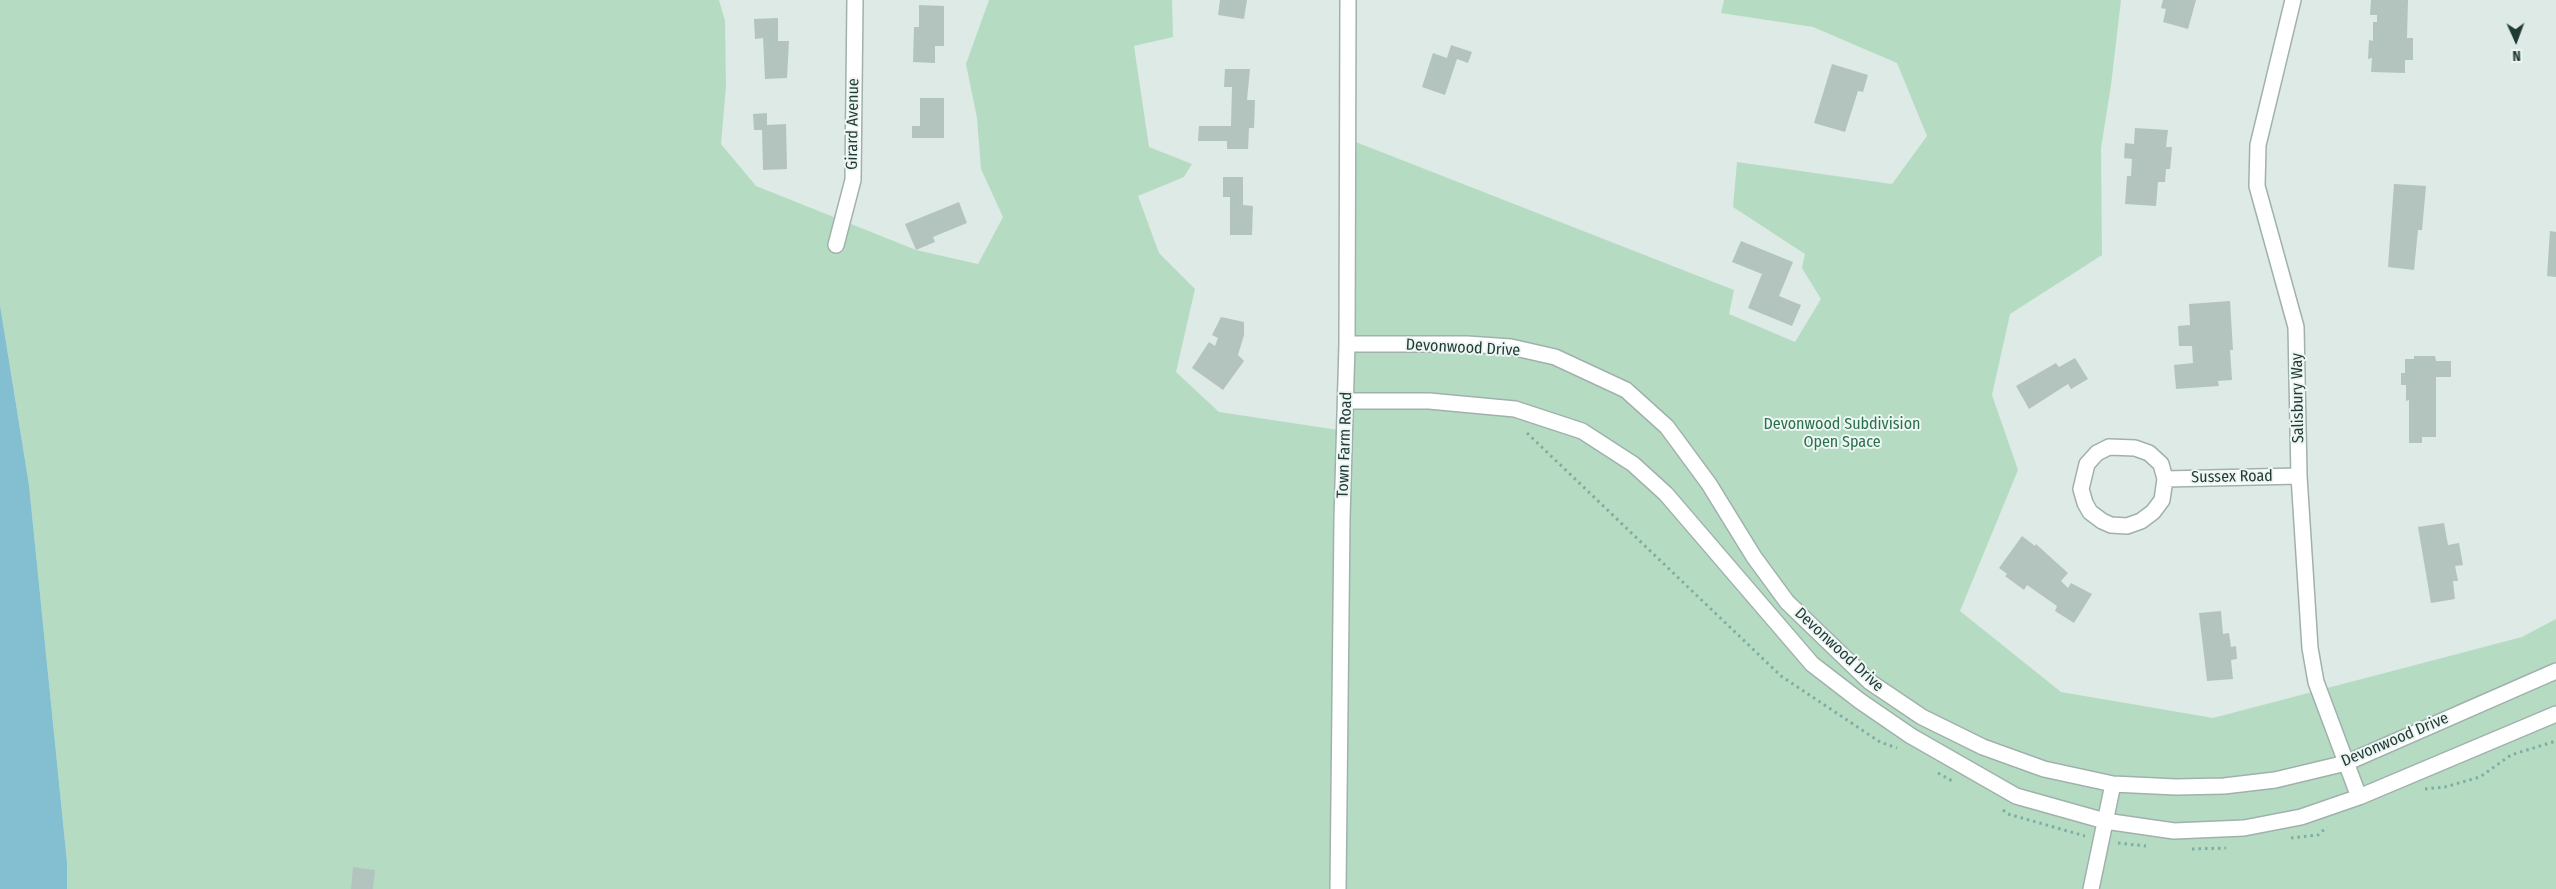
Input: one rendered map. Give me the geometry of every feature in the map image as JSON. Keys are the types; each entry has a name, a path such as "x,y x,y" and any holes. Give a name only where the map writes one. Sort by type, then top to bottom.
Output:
{"street":[{"name":"Girard Avenue","path":"836,245 853,180 855,0"},
{"name":"Town Farm Road","path":"1338,889 1342,519 1347,344 1348,0"},
{"name":"Salisbury Way","path":"2293,0 2258,145 2257,186 2296,326 2299,476 2310,648 2314,673 2359,797"},
{"name":"Devonwood Drive","path":"1347,344 1467,344 1511,347 1555,357 1626,390 1667,427 1710,484 1754,556 1787,602 1870,682 1922,717 1983,747 2044,769 2113,784 2176,787 2224,786 2275,780 2346,763 2556,671"},
{"name":"Devonwood Drive","path":"1346,401 1429,400 1515,409 1582,431 1633,464 1666,494 1812,664 1860,701 1911,736 2016,796 2105,821 2174,831 2244,828 2301,817 2359,797 2556,714"},
{"path":"2108,447 2135,448 2149,454 2161,464 2165,478 2162,500 2153,512 2141,521 2127,526 2102,521 2090,512 2081,489 2086,464 2097,453 2108,447"},
{"name":"Sussex Road","path":"2165,478 2299,476"},
{"path":"2091,889 2113,784"}],"path":[{"path":"1524,430 1781,676 1880,742 1899,749"},
{"path":"2416,790 2445,787 2480,777 2511,755 2556,741"},
{"path":"1931,768 1946,779 1963,786"},
{"path":"2001,809 2008,814 2100,840 2148,847"},
{"path":"2282,839 2318,836 2332,822"},
{"path":"2186,849 2215,850 2234,846"}],"green space":[{"name":"Devonwood Subdivision Open Space","path":"0,0 719,0 725,21 726,86 721,144 756,186 916,250 978,264 1003,217 981,169 977,118 966,64 989,0 1172,0 1173,37 1134,46 1149,147 1192,164 1184,177 1138,196 1159,253 1195,289 1176,372 1219,412 1345,431 1348,139 1734,290 1729,314 1795,342 1821,299 1802,268 1805,254 1733,207 1737,162 1892,184 1927,136 1897,63 1813,27 1721,13 1724,0 2121,0 2101,148 2102,255 2010,314 1992,395 2018,470 1960,611 2061,692 2213,718 2522,637 2556,619 2556,889 67,889 67,862 29,485 0,305"}],"water":[{"path":"0,305 29,485 67,862 67,889 0,889"}],"building":[{"path":"1220,0 1247,0 1244,19 1218,15"},
{"path":"2163,0 2196,0 2188,29 2163,22 2166,9 2161,8"},
{"path":"2371,0 2408,0 2407,38 2413,38 2413,60 2405,60 2405,73 2371,72 2372,58 2368,59 2369,40 2373,41 2373,22 2377,22 2377,15 2370,15"},
{"path":"919,5 944,6 944,46 935,46 935,63 913,62 914,27 919,27"},
{"path":"778,18 778,41 789,41 787,78 765,79 763,38 755,39 754,19"},
{"path":"1451,45 1472,52 1468,63 1457,59 1445,95 1422,87 1433,53 1447,58"},
{"path":"1832,64 1868,75 1863,92 1858,91 1845,132 1814,123"},
{"path":"1225,69 1250,69 1247,100 1255,100 1254,128 1249,128 1248,149 1227,149 1227,141 1198,141 1199,126 1231,126 1232,87 1224,87"},
{"path":"920,98 944,98 944,138 912,138 912,126 920,126"},
{"path":"767,113 767,125 786,124 787,169 763,170 762,130 754,130 753,114"},
{"path":"2135,128 2168,130 2166,147 2172,147 2170,169 2166,169 2165,182 2158,182 2156,206 2125,204 2127,176 2131,176 2132,159 2124,158 2125,143 2134,144"},
{"path":"1223,177 1243,177 1243,205 1253,206 1252,235 1230,235 1230,197 1223,197"},
{"path":"2394,184 2426,186 2422,230 2418,230 2414,270 2388,267"},
{"path":"959,202 967,223 933,237 935,242 916,250 905,224"},
{"path":"2550,231 2556,232 2556,277 2547,276"},
{"path":"1741,241 1793,262 1779,296 1801,305 1792,326 1748,308 1762,274 1732,262"},
{"path":"2230,301 2233,350 2230,350 2232,380 2218,381 2219,386 2176,389 2174,365 2193,363 2192,346 2179,346 2178,326 2190,325 2189,304"},
{"path":"1221,317 1244,322 1244,335 1238,355 1244,361 1223,390 1192,368 1209,342 1215,346 1218,338 1212,335"},
{"path":"2414,356 2435,356 2436,361 2451,361 2451,377 2436,377 2436,437 2422,437 2422,443 2409,443 2409,400 2406,401 2406,385 2401,385 2401,373 2405,373 2405,359 2414,359"},
{"path":"2075,358 2088,379 2071,389 2068,384 2029,409 2016,386 2056,363 2059,367"},
{"path":"2444,523 2448,545 2459,543 2463,565 2455,566 2458,581 2453,581 2455,599 2431,603 2418,527"},
{"path":"2022,536 2035,546 2036,544 2068,573 2061,581 2068,588 2071,583 2092,594 2074,623 2055,611 2057,606 2027,585 2024,590 2005,576 2007,574 1999,568"},
{"path":"2221,611 2223,634 2229,633 2231,647 2236,646 2237,659 2231,660 2233,679 2207,681 2199,613"},
{"path":"353,867 375,870 373,889 351,889"}]}
